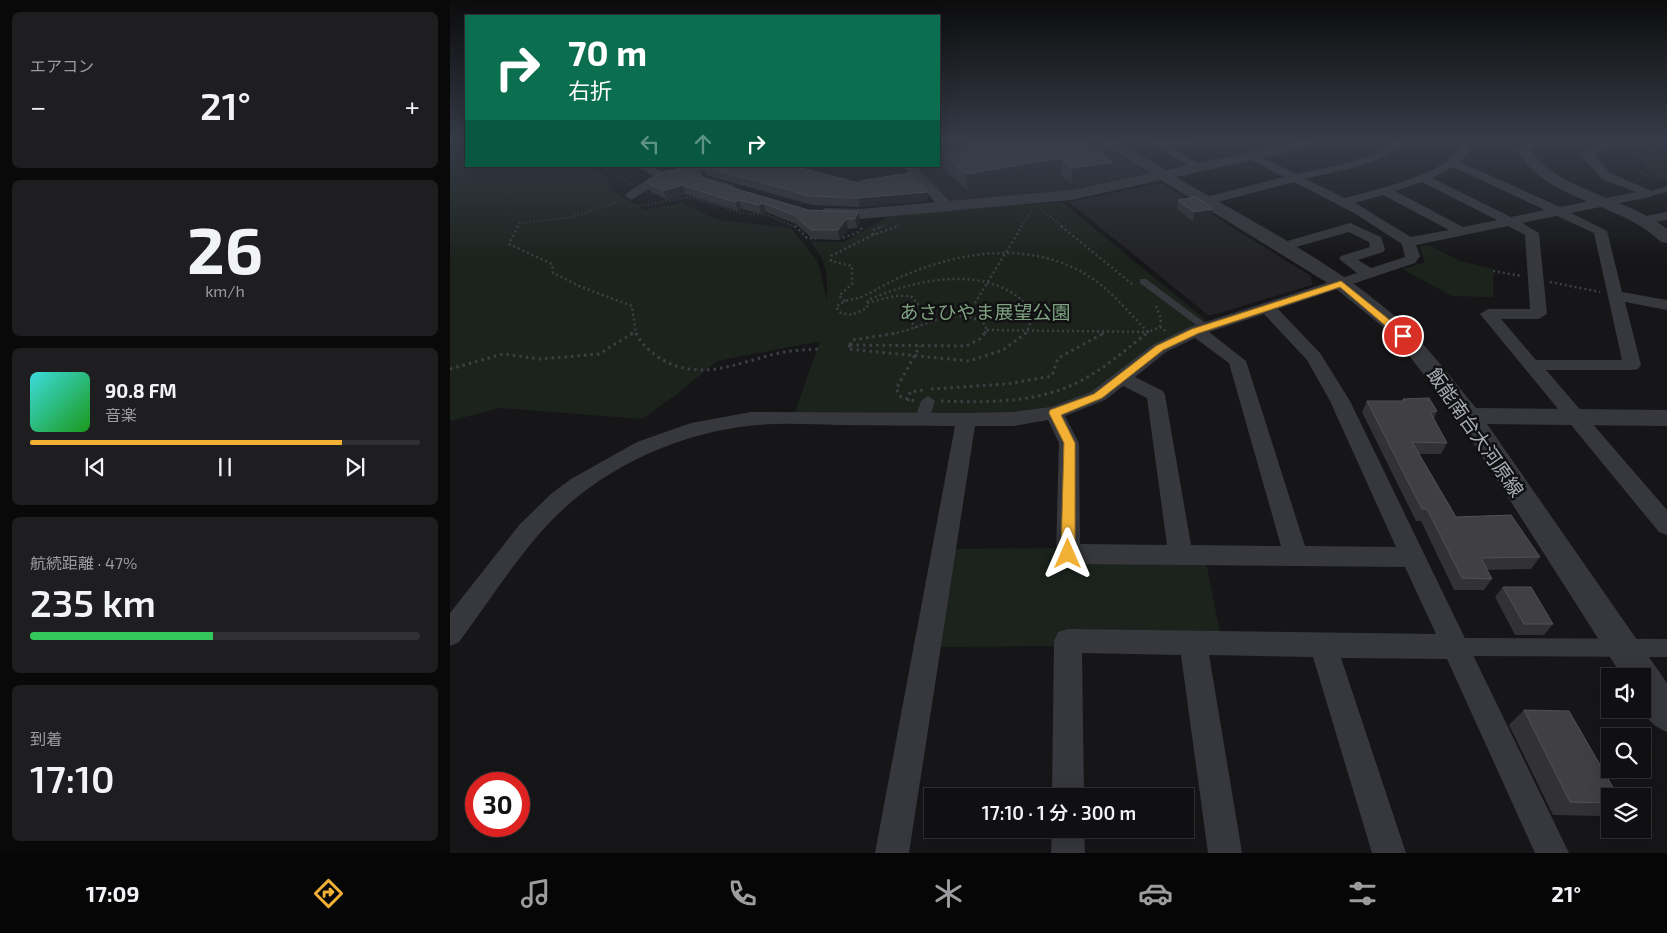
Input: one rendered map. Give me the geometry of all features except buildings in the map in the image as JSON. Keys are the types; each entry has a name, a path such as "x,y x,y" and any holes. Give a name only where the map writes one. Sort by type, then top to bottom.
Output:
{"street":[{"path":"629,197 653,182"},
{"path":"707,182 742,192"},
{"path":"923,182 946,206"},
{"path":"811,212 867,213 1048,199 1137,182"},
{"name":"飯能南台大河原線","path":"1175,182 1341,283 1390,323 1416,349 1469,416 1636,668"},
{"path":"1206,200 1280,182"},
{"path":"1304,182 1344,202 1409,242 1512,223 1667,189"},
{"path":"1344,202 1408,182"},
{"path":"1431,182 1532,233 1539,314 1488,314 1667,526"},
{"path":"1494,182 1600,231 1632,366 1531,365"},
{"path":"1560,182 1645,220 1667,238"},
{"path":"1621,182 1650,193"},
{"path":"1384,190 1463,232"},
{"path":"1645,220 1667,216"},
{"path":"1282,248 1350,227 1376,240 1378,249 1346,259 1370,274"},
{"path":"450,634 521,539 558,501 594,474 644,446 693,429 741,420 925,410 966,420 1013,419 1054,413 1098,396 1160,348 1201,330 1413,258 1409,242"},
{"path":"1614,295 1667,305"},
{"path":"1267,307 1319,364 1340,401 1552,853"},
{"path":"1201,330 1237,361 1296,556"},
{"path":"1123,378 1156,395 1181,556"},
{"path":"1054,413 1069,443 1068,554 1413,557"},
{"path":"1469,416 1666,419"},
{"path":"892,853 966,420"},
{"path":"1068,788 1068,641 1667,648"},
{"path":"1193,643 1225,853"},
{"path":"1324,645 1389,853"},
{"name":"飯能南台大河原線","path":"1651,690 1667,714"},
{"path":"1068,838 1068,853"}],"lane":[{"path":"1143,281 1201,330"}],"path":[{"path":"629,182 642,189"},
{"path":"629,197 627,203 638,206 690,197 742,213 767,214 795,226 807,238 825,239"},
{"path":"629,197 590,214 557,221 520,223 509,244 552,264 553,273 570,282 632,306 634,332 642,345 662,360 677,367 693,371 715,371 794,350 818,350"},
{"path":"967,316 1033,212 1031,209 1040,209 1137,288"},
{"path":"834,239 842,239 857,233 866,224 867,213"},
{"path":"845,301 839,296 852,284 852,266 832,261 831,256 873,235 909,222"},
{"path":"867,301 866,308 861,313 842,315 837,312 836,307 845,301 860,297 895,279 931,264 976,254 1006,254 1045,258 1062,262 1088,275 1148,332"},
{"path":"1493,271 1614,295"},
{"path":"867,301 915,282 958,280 988,284 1016,295 1026,304 1031,314 1027,331 1013,346 984,358 955,361 848,350 852,340 916,328 945,317 967,316 983,322 987,330"},
{"path":"860,297 867,301 895,296 911,296 918,304 909,312 908,318 916,328"},
{"path":"1153,301 1161,319 1160,327"},
{"path":"987,330 1148,332"},
{"path":"850,345 966,346 980,339 987,330"},
{"path":"450,369 503,354 540,359 599,354 634,332"},
{"path":"908,401 910,392 913,391 1001,386 1027,383 1052,376 1058,358 1106,332"},
{"path":"920,346 896,389 901,398 925,410 1044,396 1089,377 1148,332"}],"shaded area":[{"path":"931,182 1114,182 1048,196 950,203"},
{"path":"1154,184 1163,184 1311,276 1312,285 1209,316 1069,202"}],"green space":[{"name":"あさひやま展望公園","path":"450,182 608,182 611,190 645,210 682,203 719,220 791,228 818,262 827,301 827,284 823,262 810,242 844,242 891,215 1062,202 1207,321 1168,339 1098,390 1057,407 1015,414 794,415 820,341 717,361 677,394 642,419 500,408 450,421"},
{"path":"1428,245 1460,261 1493,269 1493,297 1452,296 1402,269 1425,262 1420,247"},
{"path":"1056,548 1057,563 1206,562 1220,633 1056,634 1056,646 936,647 950,549"}],"route":[{"path":"1068,554 1069,443 1054,413 1098,396 1160,348 1196,331 1341,283 1403,336"}]}
